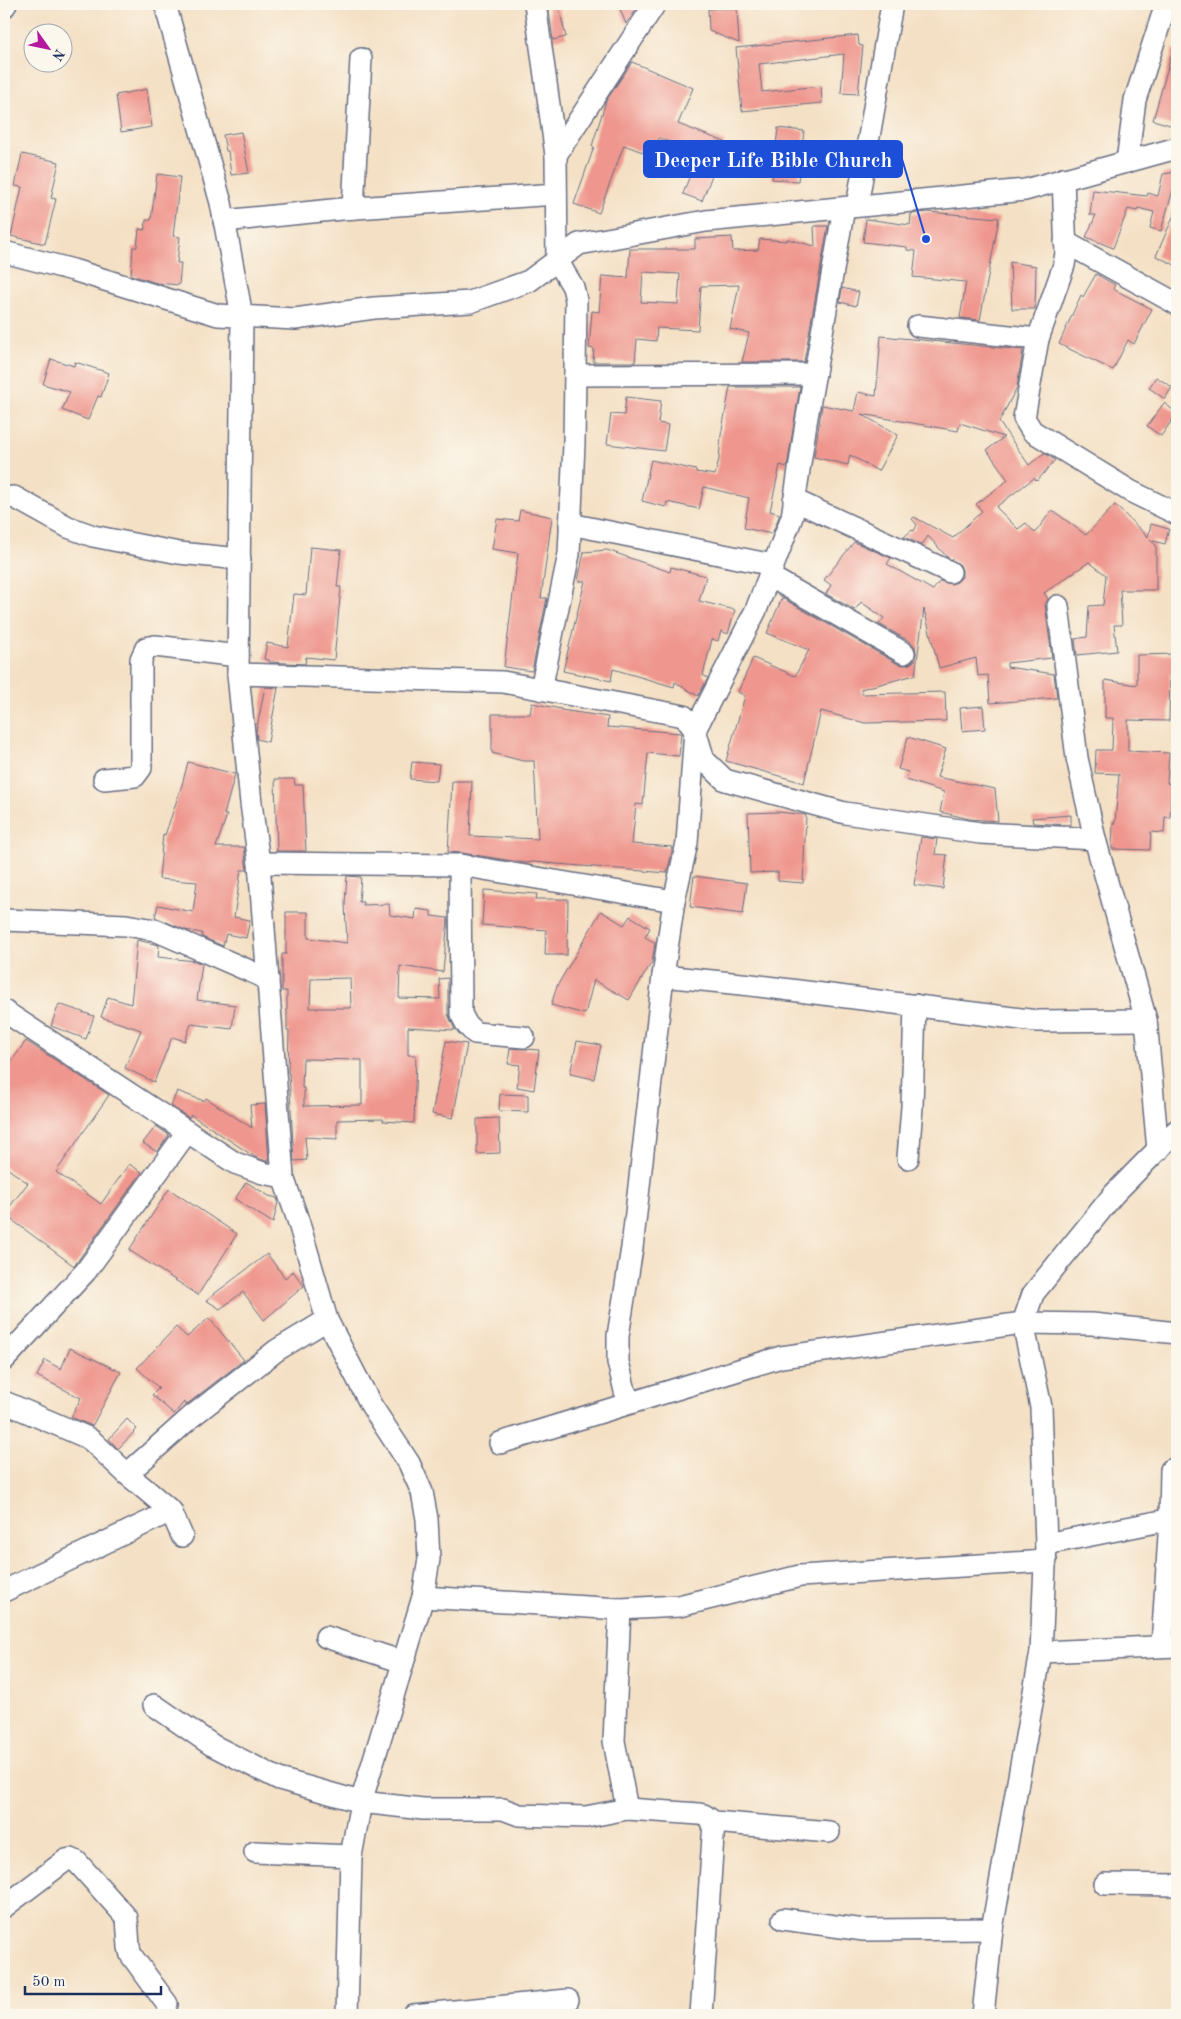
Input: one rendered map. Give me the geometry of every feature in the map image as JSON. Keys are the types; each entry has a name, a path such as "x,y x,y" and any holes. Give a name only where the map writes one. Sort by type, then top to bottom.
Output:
{"street":[{"path":"165,4 224,221 242,316 238,665 251,803 259,863 283,1177 298,1220 327,1320 371,1405 409,1463 422,1492 427,1519 429,1559 424,1597 361,1802 350,1856 346,2015"},
{"path":"535,4 556,156 557,260 573,287 576,300 569,554 541,689"},
{"path":"556,156 654,4"},
{"path":"630,1402 625,1391 618,1362 618,1336 632,1248 663,976 674,902 687,843 695,730 756,610 792,517 815,374 892,4"},
{"path":"1127,162 1135,100 1166,4"},
{"path":"353,208 361,59"},
{"path":"4,252 73,270 218,315 295,319 374,308 470,302 529,281 579,244 598,240 706,221 1025,190 1177,148"},
{"path":"1063,179 1064,265 1038,339 1024,418 1032,431 1130,491 1177,514"},
{"path":"224,221 353,208 556,194"},
{"path":"1065,242 1177,304"},
{"path":"918,326 1038,339"},
{"path":"575,375 815,374"},
{"path":"4,498 14,497 68,527 93,536 179,553 240,559"},
{"path":"794,500 950,572"},
{"path":"570,524 771,571 904,653"},
{"path":"1058,606 1077,758 1095,839 1146,1020 1158,1150"},
{"path":"104,779 135,776 141,768 141,659 146,648 155,646 238,665 503,682 684,716 695,730 704,760 725,780 845,813 980,833 1095,839"},
{"path":"259,863 460,865 674,902"},
{"path":"460,865 461,1014 466,1025 475,1033 524,1037"},
{"path":"4,920 126,925 155,930 268,980"},
{"path":"663,976 751,984 1037,1021 1146,1020"},
{"path":"908,1158 912,1107 915,1005"},
{"path":"4,1011 235,1163 263,1173 283,1177"},
{"path":"983,2015 992,1929 1040,1652 1046,1553 1041,1407 1023,1323 1033,1294 1114,1194 1177,1130"},
{"path":"4,1360 86,1271 187,1132"},
{"path":"127,1474 191,1417 277,1350 327,1320"},
{"path":"500,1443 781,1357 1023,1323 1092,1324 1177,1333"},
{"path":"4,1402 86,1437 171,1511 182,1536"},
{"path":"1040,1652 1170,1646 1174,1519 1170,1470"},
{"path":"4,1591 171,1511"},
{"path":"424,1597 620,1609 680,1606 800,1576 1046,1553 1174,1519"},
{"path":"620,1609 614,1741 626,1809"},
{"path":"326,1637 404,1662"},
{"path":"154,1705 212,1745 279,1779 361,1802 423,1809 503,1809 519,1815 576,1817 586,1817 626,1809 704,1814 714,1822 830,1832"},
{"path":"701,2015 714,1822"},
{"path":"255,1852 350,1856"},
{"path":"4,1908 66,1860 71,1859 77,1862 127,1918 128,1947 167,2004"},
{"path":"1105,1884 1177,1885"},
{"path":"782,1919 864,1930 992,1929"},
{"path":"413,2015 568,2000"}],"building":[{"path":"548,4 558,4 566,37 553,40"},
{"path":"618,4 630,4 636,10 626,24"},
{"path":"737,8 739,43 709,31 708,9"},
{"path":"858,35 859,45 863,46 858,94 841,93 844,54 759,64 762,92 821,86 822,103 742,111 736,48"},
{"path":"1173,49 1177,50 1177,127 1153,120"},
{"path":"632,62 693,88 678,124 725,142 702,201 683,194 698,153 659,138 653,156 624,145 599,213 574,204 594,147 592,146 606,101"},
{"path":"147,89 152,127 121,132 116,95"},
{"path":"778,128 804,131 798,181 772,179"},
{"path":"241,132 249,173 231,175 228,151 226,151 223,135"},
{"path":"22,154 59,162 51,198 56,199 45,244 11,236 22,187 15,186"},
{"path":"1177,172 1177,191 1173,190 1161,231 1150,228 1154,212 1138,208 1137,211 1128,209 1113,248 1086,237 1096,215 1090,215 1093,190 1147,196 1148,193 1158,196 1163,174"},
{"path":"157,174 180,177 173,236 180,237 177,263 181,263 179,285 157,283 131,275 133,247 137,247 139,229 145,230 146,220 151,220"},
{"path":"1177,208 1177,266 1156,256"},
{"path":"928,212 999,218 980,320 960,318 966,282 913,277 916,251 907,250 907,247 863,242 866,219 910,225 911,214"},
{"path":"814,226 828,226 804,362 742,362 749,333 730,329 739,285 701,286 698,330 657,328 656,341 637,339 635,362 593,362 594,349 589,348 592,311 599,312 602,276 628,278 630,249 695,249 695,239 732,237 733,251 758,250 760,239 787,241 787,239 815,246","holes":["643,272 680,274 678,304 641,302"]},
{"path":"1010,262 1036,266 1035,309 1012,309"},
{"path":"1096,274 1115,285 1113,289 1152,309 1134,344 1128,340 1113,370 1059,344 1081,295 1083,297"},
{"path":"842,288 859,292 856,306 840,302"},
{"path":"881,336 1023,350 1017,387 999,422 1029,465 1044,453 1055,460 1037,481 1034,478 996,507 1018,529 1026,523 1035,533 1052,510 1086,535 1115,505 1148,537 1151,524 1169,529 1165,544 1150,540 1156,545 1156,590 1120,590 1122,625 1114,625 1117,651 1077,655 1075,639 1087,637 1089,606 1103,605 1106,575 1089,562 1044,593 1048,599 1045,604 1052,658 1007,663 1007,667 1054,674 1057,698 990,703 988,675 978,676 976,658 939,668 924,609 915,675 861,689 862,694 945,692 946,721 865,723 821,711 804,783 726,761 745,696 738,692 753,658 795,676 809,650 767,633 782,598 898,664 910,664 915,660 916,653 915,647 911,642 879,624 884,618 861,602 855,610 826,594 831,585 824,580 854,542 891,558 887,564 933,590 940,581 951,584 957,582 962,577 960,565 947,557 928,536 922,545 904,537 912,530 914,531 917,525 912,519 914,517 953,538 982,511 976,504 1008,480 987,450 1004,437 960,423 958,431 861,414 898,435 878,471 850,455 848,465 814,457 822,405 854,411 858,392 876,396"},
{"path":"51,359 74,366 75,362 109,373 101,397 98,396 88,420 62,410 70,392 43,384"},
{"path":"1156,377 1172,387 1165,399 1149,388"},
{"path":"730,387 800,387 787,467 780,465 770,511 780,514 772,534 744,528 749,498 704,487 699,509 667,502 666,507 642,501 651,460 715,475"},
{"path":"626,397 661,401 658,423 668,425 664,451 607,444 611,414 624,415"},
{"path":"1164,403 1177,413 1161,436 1147,426"},
{"path":"520,510 552,517 541,598 547,598 532,671 504,667 518,553 492,549 497,519 518,521"},
{"path":"310,547 341,550 337,587 341,587 334,660 306,657 305,664 269,662 269,660 264,659 267,643 288,647 294,594 306,595"},
{"path":"607,550 670,572 671,567 706,576 699,601 735,610 728,634 721,631 718,641 712,639 703,675 708,678 698,696 675,682 674,687 613,669 611,681 563,671 585,581 578,581 584,552"},
{"path":"1177,654 1177,673 1170,673 1169,721 1128,720 1128,751 1169,753 1167,783 1172,784 1170,818 1165,817 1164,833 1151,832 1150,850 1112,849 1119,774 1095,773 1096,750 1112,750 1113,718 1105,718 1105,680 1137,685 1137,655"},
{"path":"265,687 278,688 268,742 257,739 256,732"},
{"path":"532,703 561,710 608,717 607,727 681,733 679,756 648,753 643,805 636,804 632,844 673,847 667,873 526,863 448,852 452,781 472,781 470,836 538,839 534,761 523,761 492,753 492,714 530,714"},
{"path":"983,706 985,729 962,731 960,708"},
{"path":"908,737 946,749 937,777 995,789 998,821 970,819 940,812 944,792 906,780 908,772 898,769"},
{"path":"188,762 235,774 224,815 227,815 216,847 244,847 247,870 241,870 234,917 250,920 246,938 226,934 223,946 202,937 202,933 185,930 155,917 158,905 193,912 197,882 159,879 163,834 165,835"},
{"path":"412,762 439,764 437,781 410,779"},
{"path":"275,779 294,779 295,785 303,785 306,851 277,851"},
{"path":"778,812 806,815 803,883 778,881 778,872 750,873 748,813"},
{"path":"1071,815 1071,825 1033,823 1032,818"},
{"path":"921,837 937,839 935,854 947,855 943,889 914,885"},
{"path":"347,876 361,877 359,902 363,902 363,905 389,904 390,915 415,919 416,909 431,911 431,916 448,918 443,972 400,966 399,998 440,999 439,979 448,978 448,1014 455,1030 408,1027 408,1055 416,1055 414,1123 383,1121 383,1119 337,1120 337,1139 305,1137 307,1160 294,1161 288,1073 289,1031 287,1031 287,991 282,991 282,954 286,954 286,912 308,912 308,938 347,943 345,903","holes":["350,978 351,1008 310,1008 311,979","303,1059 362,1060 362,1105 304,1106 304,1088 302,1088"]},
{"path":"694,876 747,883 743,914 690,907"},
{"path":"484,890 537,894 536,899 568,899 567,955 545,955 546,930 482,925"},
{"path":"601,911 624,925 630,916 650,928 645,937 655,943 652,962 629,1000 594,980 585,1014 551,1005 557,986"},
{"path":"137,940 159,945 158,957 195,961 202,964 197,1000 235,1005 232,1029 191,1024 185,1041 172,1037 154,1082 125,1068 141,1030 101,1017 108,997 131,1004"},
{"path":"59,1004 94,1016 86,1039 51,1026"},
{"path":"26,1041 109,1095 56,1172 101,1204 129,1164 142,1172 74,1266 4,1214 28,1183 4,1166 4,1071"},
{"path":"446,1041 467,1044 453,1118 432,1114"},
{"path":"577,1041 601,1045 594,1079 570,1074"},
{"path":"510,1048 539,1050 534,1090 517,1087 520,1065 508,1064"},
{"path":"177,1091 204,1101 206,1098 252,1128 250,1105 265,1104 269,1162 255,1157 191,1115 189,1118 171,1106"},
{"path":"500,1094 528,1095 528,1112 499,1111"},
{"path":"499,1118 500,1153 477,1154 477,1119"},
{"path":"156,1126 169,1135 157,1152 143,1143"},
{"path":"246,1182 269,1196 277,1198 278,1202 273,1223 235,1199"},
{"path":"169,1189 237,1234 198,1295 129,1250"},
{"path":"267,1254 285,1278 293,1271 304,1286 264,1320 243,1292 220,1309 206,1300"},
{"path":"209,1318 244,1360 186,1405 184,1402 174,1414 152,1395 159,1388 137,1368 176,1327 187,1337"},
{"path":"70,1348 121,1372 92,1426 71,1417 81,1398 37,1376 45,1360 61,1369"},
{"path":"127,1419 137,1429 118,1449 109,1439"}],"place":[{"name":"Deeper Life Bible Church","path":"926,239"}]}
